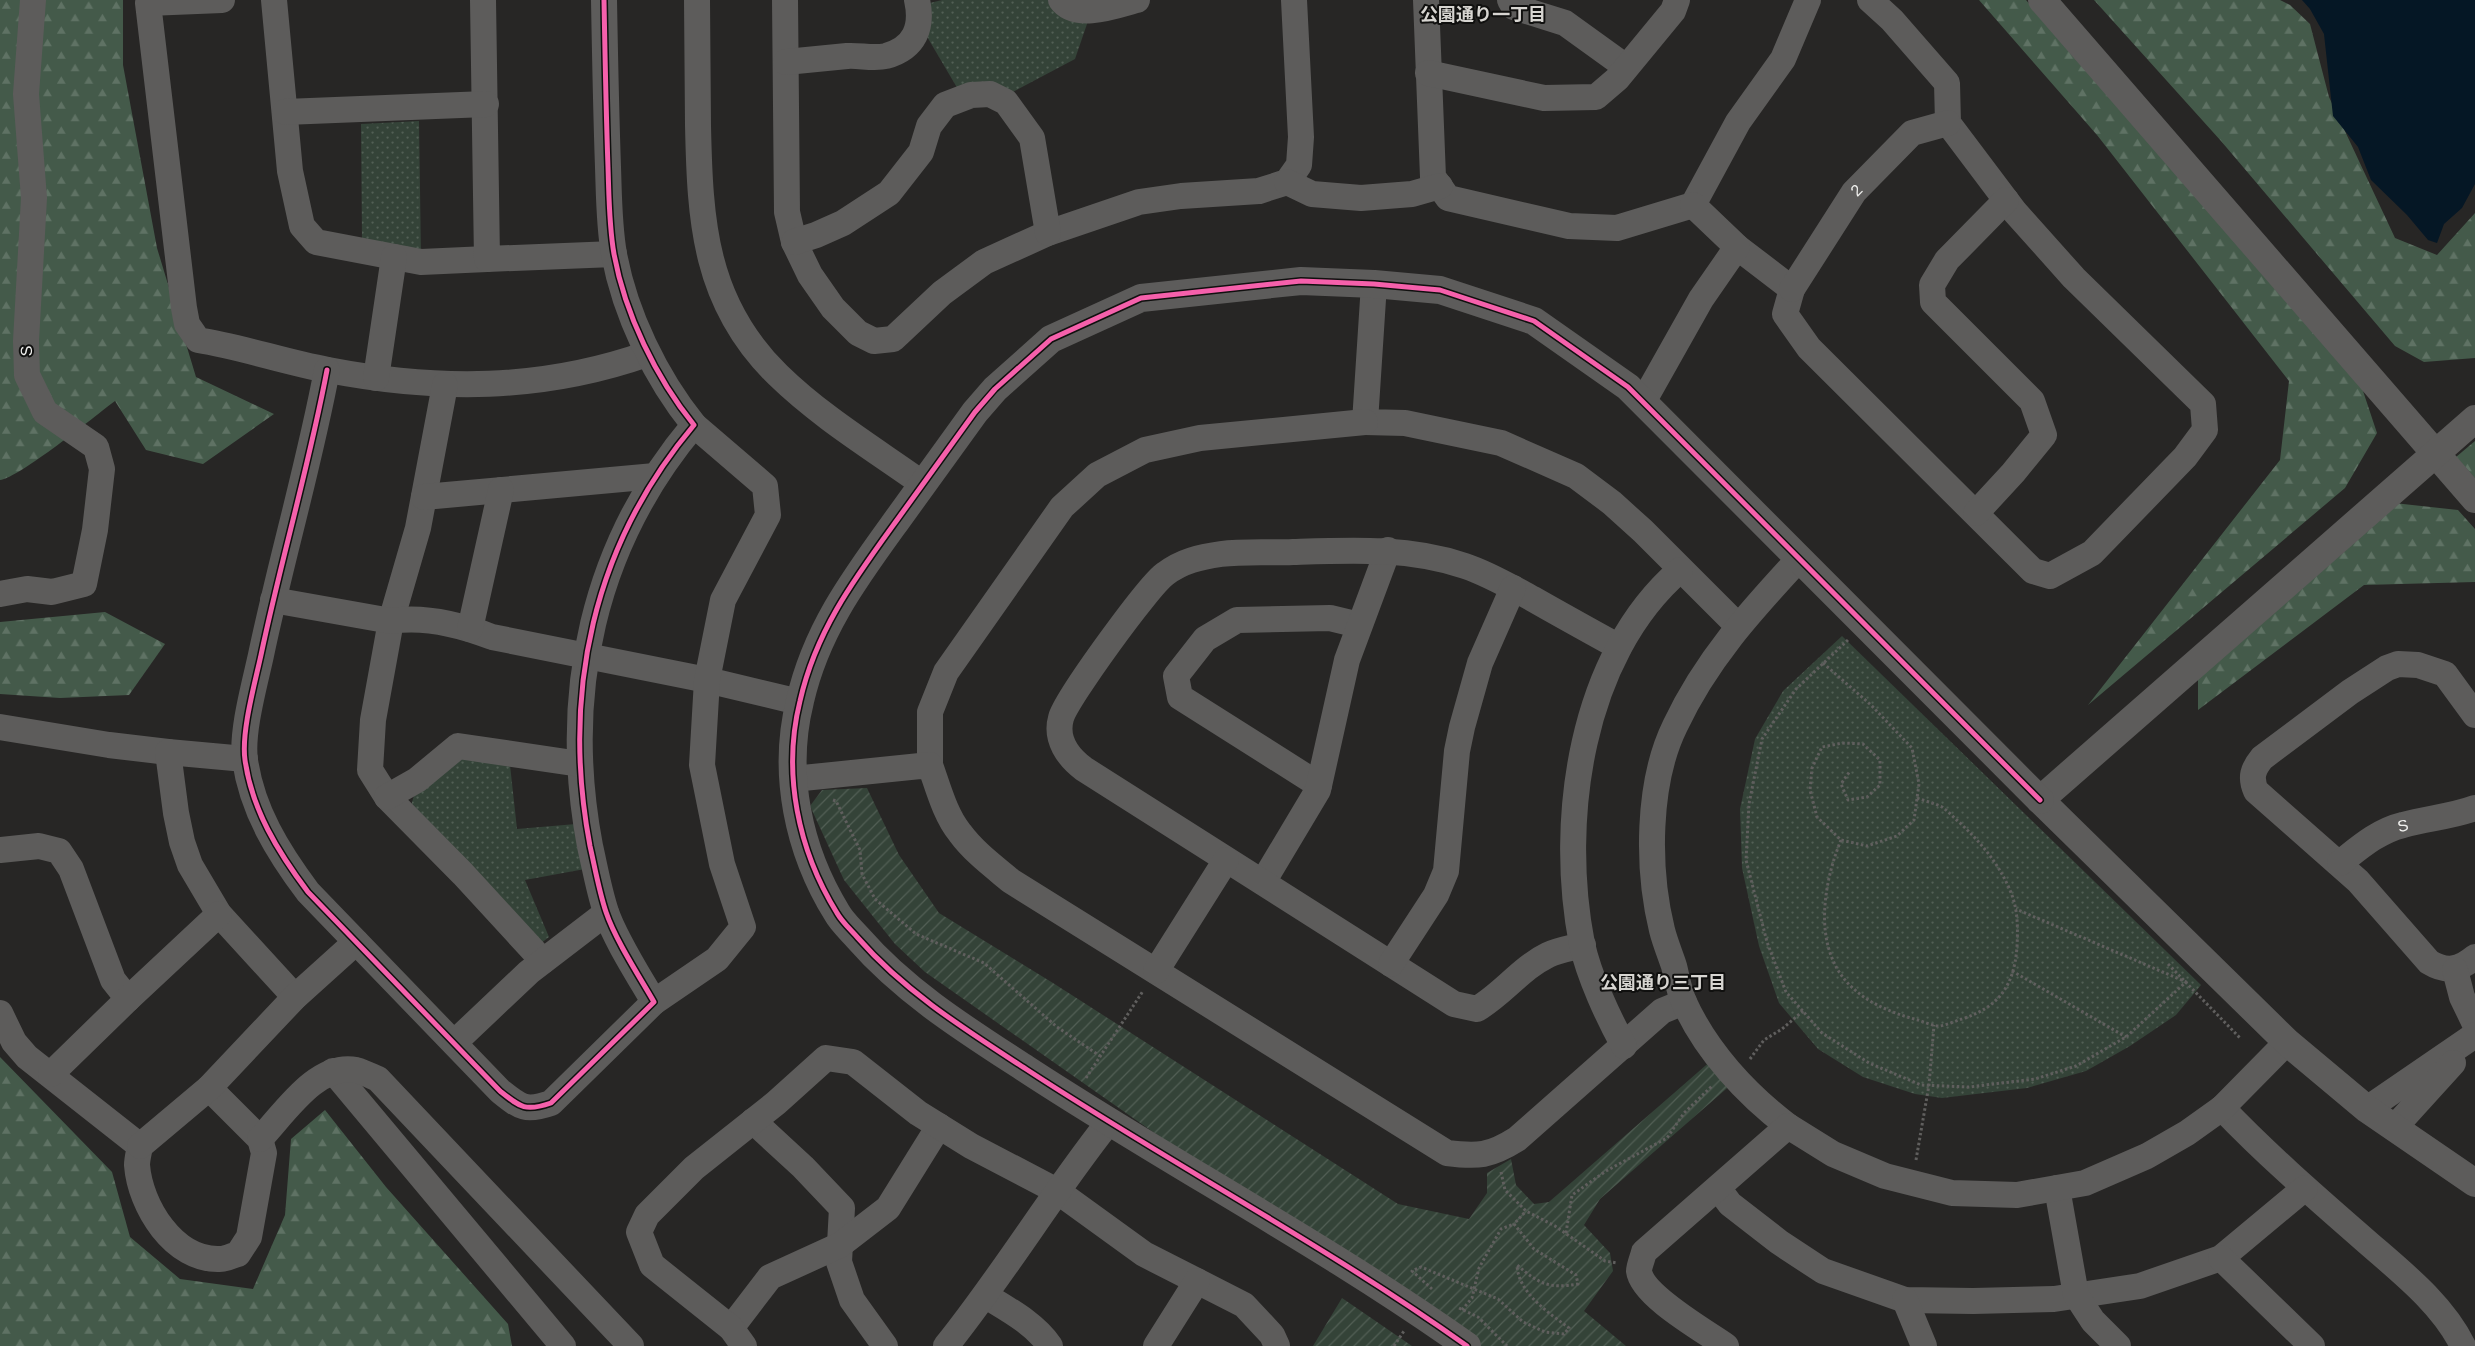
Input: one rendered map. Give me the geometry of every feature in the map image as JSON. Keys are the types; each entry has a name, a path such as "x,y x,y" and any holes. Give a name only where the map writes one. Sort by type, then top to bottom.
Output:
{"street":[{"name":"S","path":"0,594 27,589 52,592 84,584 95,530 102,469 96,447 45,412 27,374 26,341 34,198 26,94 33,0"},
{"path":"222,0 148,2 187,324 198,340 327,370 376,378 445,385 496,384 545,380 590,372 647,354"},
{"path":"274,0 290,171 302,226 316,242 421,262 614,254"},
{"path":"484,0 487,259"},
{"path":"327,370 252,694 245,759 264,826 286,863 308,892 422,1012 455,1042 500,1091 520,1108 536,1108 551,1103 654,1002 717,959 743,927 722,864 702,765 707,680 723,600 768,515 765,486 694,425 677,404 647,354 635,323 614,254 610,208 604,0"},
{"path":"697,0 701,210 714,273 723,296 743,334 777,374 809,402 923,484"},
{"path":"785,0 787,212 794,242 810,275 834,308 858,333 874,342 893,339 942,293 984,262 1048,233 1139,202 1181,196 1259,191 1287,182 1299,164 1301,137 1294,0"},
{"path":"786,62 850,56 885,56 905,47 916,34 920,15 917,0"},
{"path":"1061,0 1063,3 1085,11 1102,10 1137,0"},
{"path":"1426,0 1433,176 1448,198 1569,226 1617,228 1693,205 1738,122 1783,59 1808,0"},
{"path":"1510,0 1514,7 1565,24 1626,67"},
{"path":"1428,73 1544,98 1596,97 1617,78 1673,11 1676,0"},
{"path":"1870,0 1892,20 1947,83 1948,123"},
{"path":"2042,0 2475,500"},
{"path":"794,242 843,223 889,193 921,152 929,126 945,105 971,95 990,94 1006,102 1032,138 1048,233"},
{"path":"285,112 486,104"},
{"name":"2","path":"1948,123 2006,200 2074,278 2203,404 2205,430 2185,457 2092,553 2050,576 2033,571 1809,348 1786,314 1792,289 1854,192 1912,133 1948,123"},
{"path":"1287,182 1312,194 1361,198 1412,194 1440,186"},
{"path":"1976,514 2014,473 2044,435 2032,401 1933,302 1932,285 1947,260 2006,200"},
{"path":"1693,205 1737,247 1792,289"},
{"path":"1642,402 1702,299 1737,247"},
{"path":"376,378 394,257"},
{"path":"1466,1346 1284,1226 1108,1123 948,1018 880,963 838,914 808,854 798,816 793,779 793,745 799,702 816,649 840,600 975,412 995,388 1051,339 1141,298 1301,281 1374,284 1440,290 1534,321 1628,388 1798,560 2287,1042 2367,1109 2475,1183"},
{"path":"1365,422 1374,284"},
{"path":"445,385 418,528 391,621 373,720 370,770 387,797 463,874 543,961"},
{"path":"2040,800 2475,419"},
{"path":"1684,1002 1662,1011 1517,1140 1497,1152 1470,1156 1447,1153 1011,881 980,857 958,832 940,793 930,765 930,712 946,672 1062,507 1097,475 1145,450 1200,438 1365,422 1405,423 1502,443 1576,476 1612,503 1643,531 1738,626"},
{"path":"654,1002 606,913 585,816 580,764 582,694 585,657 603,585 628,522 655,476 694,425"},
{"path":"424,496 655,476"},
{"path":"470,629 501,490"},
{"path":"1583,946 1549,954 1525,970 1494,999 1477,1009 1454,1004 1073,761 1062,744 1060,726 1066,707 1152,585 1178,565 1188,560 1222,554 1388,550 1414,553 1463,565 1488,575 1619,647"},
{"path":"1263,882 1305,815 1319,785 1343,675 1359,625 1388,550"},
{"path":"1798,560 1738,626 1712,659 1674,728 1661,769 1652,848 1656,896 1662,931 1684,1002 1704,1036 1733,1074 1761,1104 1788,1126 1833,1154 1885,1176 1952,1193 2017,1195 2085,1183 2147,1156 2187,1133 2222,1108 2287,1042"},
{"path":"1624,1046 1593,976 1583,946 1574,864 1577,789 1585,746 1604,678 1619,647 1643,610 1666,582 1680,570"},
{"path":"1391,964 1436,895 1446,871 1462,727 1480,663 1513,588"},
{"path":"273,600 391,621 407,618 470,629 492,637 707,680 799,702"},
{"path":"1319,785 1180,697 1176,676 1205,639 1237,620 1330,618 1359,625"},
{"path":"2475,715 2445,674 2418,665 2398,664 2387,668 2350,692 2262,758 2252,774 2252,783 2256,791 2340,864 2429,962 2439,968 2465,964 2462,997 2475,1024"},
{"path":"0,727 109,745 245,759"},
{"path":"387,797 417,780 458,746 580,764"},
{"path":"168,752 171,787 182,842 190,866 219,914 295,997"},
{"path":"793,779 930,765"},
{"name":"S","path":"2340,864 2362,844 2394,828 2457,814 2475,808"},
{"path":"0,850 39,846 59,851 71,869 113,980 128,998"},
{"path":"1156,972 1226,860"},
{"path":"455,1042 543,961 606,913"},
{"path":"52,1074 63,1060 219,914"},
{"path":"209,1088 260,1139 264,1153 249,1237 238,1254 220,1259 199,1256 180,1246 163,1230 150,1208 140,1183 137,1163 140,1146 209,1088 295,997 356,942"},
{"path":"0,1013 14,1042 27,1057 52,1074 140,1146"},
{"path":"2367,1109 2475,1037"},
{"path":"2394,1128 2475,1037"},
{"path":"939,1126 888,1208 840,1246 770,1277 737,1337 652,1265 639,1232 648,1215 694,1168 753,1121 826,1058 853,1062 918,1113 939,1126 971,1146 1056,1191 1144,1254 1244,1304 1272,1335 1277,1346"},
{"path":"260,1139 313,1082 333,1072 355,1070 378,1079 631,1346"},
{"path":"333,1072 563,1346"},
{"path":"2222,1108 2261,1148 2418,1287 2456,1332 2463,1346"},
{"path":"753,1121 803,1167 842,1208 840,1262 852,1300 885,1346"},
{"path":"946,1346 986,1296 1056,1191 1108,1123"},
{"path":"1726,1346 1664,1302 1645,1286 1639,1270 1641,1262 1644,1252 1788,1126"},
{"path":"1718,1188 1730,1204 1779,1242 1823,1272 1905,1300 1973,1301 2054,1299 2140,1286 2221,1258 2305,1188"},
{"path":"2058,1188 2076,1296 2093,1321 2118,1346"},
{"path":"2221,1258 2312,1346"},
{"path":"1156,1346 1198,1281"},
{"path":"986,1296 1019,1317 1044,1337 1050,1346"},
{"path":"1905,1300 1924,1346"}],"path":[{"path":"1852,636 1796,688 1762,739 1749,804 1746,860 1766,942 1786,992 1822,1033 1869,1063 1920,1085 1969,1087 2034,1079 2076,1066 2126,1037 2186,982 2016,909"},
{"path":"1823,663 1871,705 1912,748 1919,784 1914,820 1897,836 1868,846 1841,840 1817,817 1810,790 1812,768 1822,747 1842,743 1863,744 1880,760 1880,785 1867,797 1848,800 1842,784 1850,772"},
{"path":"1841,840 1832,861 1826,899 1827,940 1832,959 1851,988 1872,1003 1907,1018 1934,1025 1940,1026 1975,1015 1995,1003 2009,983 2016,957 2015,901 2002,870 1982,844 1943,808 1917,798"},
{"path":"830,799 836,801 850,828 860,850 862,874 875,899 881,905 916,934 984,963 1057,1027 1100,1056"},
{"path":"1083,1083 1156,972"},
{"path":"2012,972 2126,1037"},
{"path":"1566,1234 1572,1195 1606,1171 1667,1138 1684,1113 1709,1088 1733,1074 1750,1059 1764,1040 1782,1029 1803,1011"},
{"path":"1915,1166 1929,1085 1934,1025"},
{"path":"1497,1152 1505,1190 1526,1211 1566,1234 1605,1261 1641,1262"},
{"path":"1457,1316 1472,1298 1479,1268 1501,1229 1514,1224 1526,1211"},
{"path":"1438,1295 1412,1271 1421,1267 1498,1299 1523,1322 1545,1332 1564,1334 1569,1328 1546,1311 1526,1290 1517,1275 1516,1266 1542,1284 1561,1286 1578,1284 1576,1275 1534,1249 1514,1224"},
{"path":"1452,1305 1478,1318 1508,1346"},
{"path":"1394,1346 1405,1328"}],"green space":[{"path":"0,0 123,0 123,65 157,248 196,377 274,414 203,464 146,450 115,401 23,469 10,477 0,480"},
{"path":"942,0 1052,0 1088,21 1075,59 1011,93 959,91 926,35 926,4"},
{"path":"1979,0 2026,0 2362,388 2377,433 2345,488 2088,705 2280,460 2289,381 2097,135"},
{"path":"2094,0 2280,0 2290,5 2310,24 2329,97 2395,238 2437,255 2475,213 2475,358 2424,362 2395,346 2221,141"},
{"path":"419,121 421,257 362,242 361,124"},
{"path":"2475,441 2475,478 2456,457"},
{"path":"2394,503 2458,510 2475,529 2475,582 2364,585 2198,710 2198,679"},
{"path":"105,612 165,644 129,695 60,698 0,694 0,622"},
{"path":"1842,636 2201,985 2176,1015 2130,1046 2086,1071 2027,1088 1942,1098 1915,1094 1863,1077 1818,1049 1779,1003 1759,946 1742,868 1740,809 1755,739 1783,691"},
{"path":"459,757 510,765 517,829 576,824 585,869 525,880 549,937 540,944 410,809 415,792"},
{"path":"867,788 899,855 939,913 1053,983 1398,1204 1469,1219 1487,1193 1487,1173 1511,1159 1516,1185 1534,1204 1549,1202 1713,1059 1733,1083 1600,1199 1584,1225 1610,1253 1613,1271 1584,1311 1626,1346 1458,1346 925,972 895,944 844,880 810,806 822,790"},
{"path":"0,1057 112,1172 130,1237 180,1279 253,1289 285,1215 291,1139 325,1110 386,1187 508,1324 512,1346 0,1346"},
{"path":"1342,1298 1412,1346 1313,1346"}],"water":[{"path":"2302,0 2475,0 2475,184 2462,208 2444,224 2437,243 2428,240 2407,215 2371,180 2358,147 2333,116 2324,34 2310,9"}],"cycle path":[{"path":"327,370 312,442 252,693 244,749 248,778 268,830 286,862 308,892 500,1091 523,1106 542,1106 551,1103 654,1002 615,934 604,904 590,846 582,789 580,733 584,677 593,623 609,571 631,520 659,471 694,425 667,387 644,344 626,299 614,254 609,200 604,0"},
{"path":"1467,1346 1359,1273 1081,1104 959,1025 916,993 876,958 841,920 823,889 803,837 794,783 795,728 807,675 827,628 852,584 975,412 995,389 1051,339 1141,298 1301,281 1374,284 1440,290 1534,321 1628,387 2040,800"}],"district":[{"name":"公園通り一丁目","path":"1483,15"},
{"name":"公園通り三丁目","path":"1663,983"}]}
